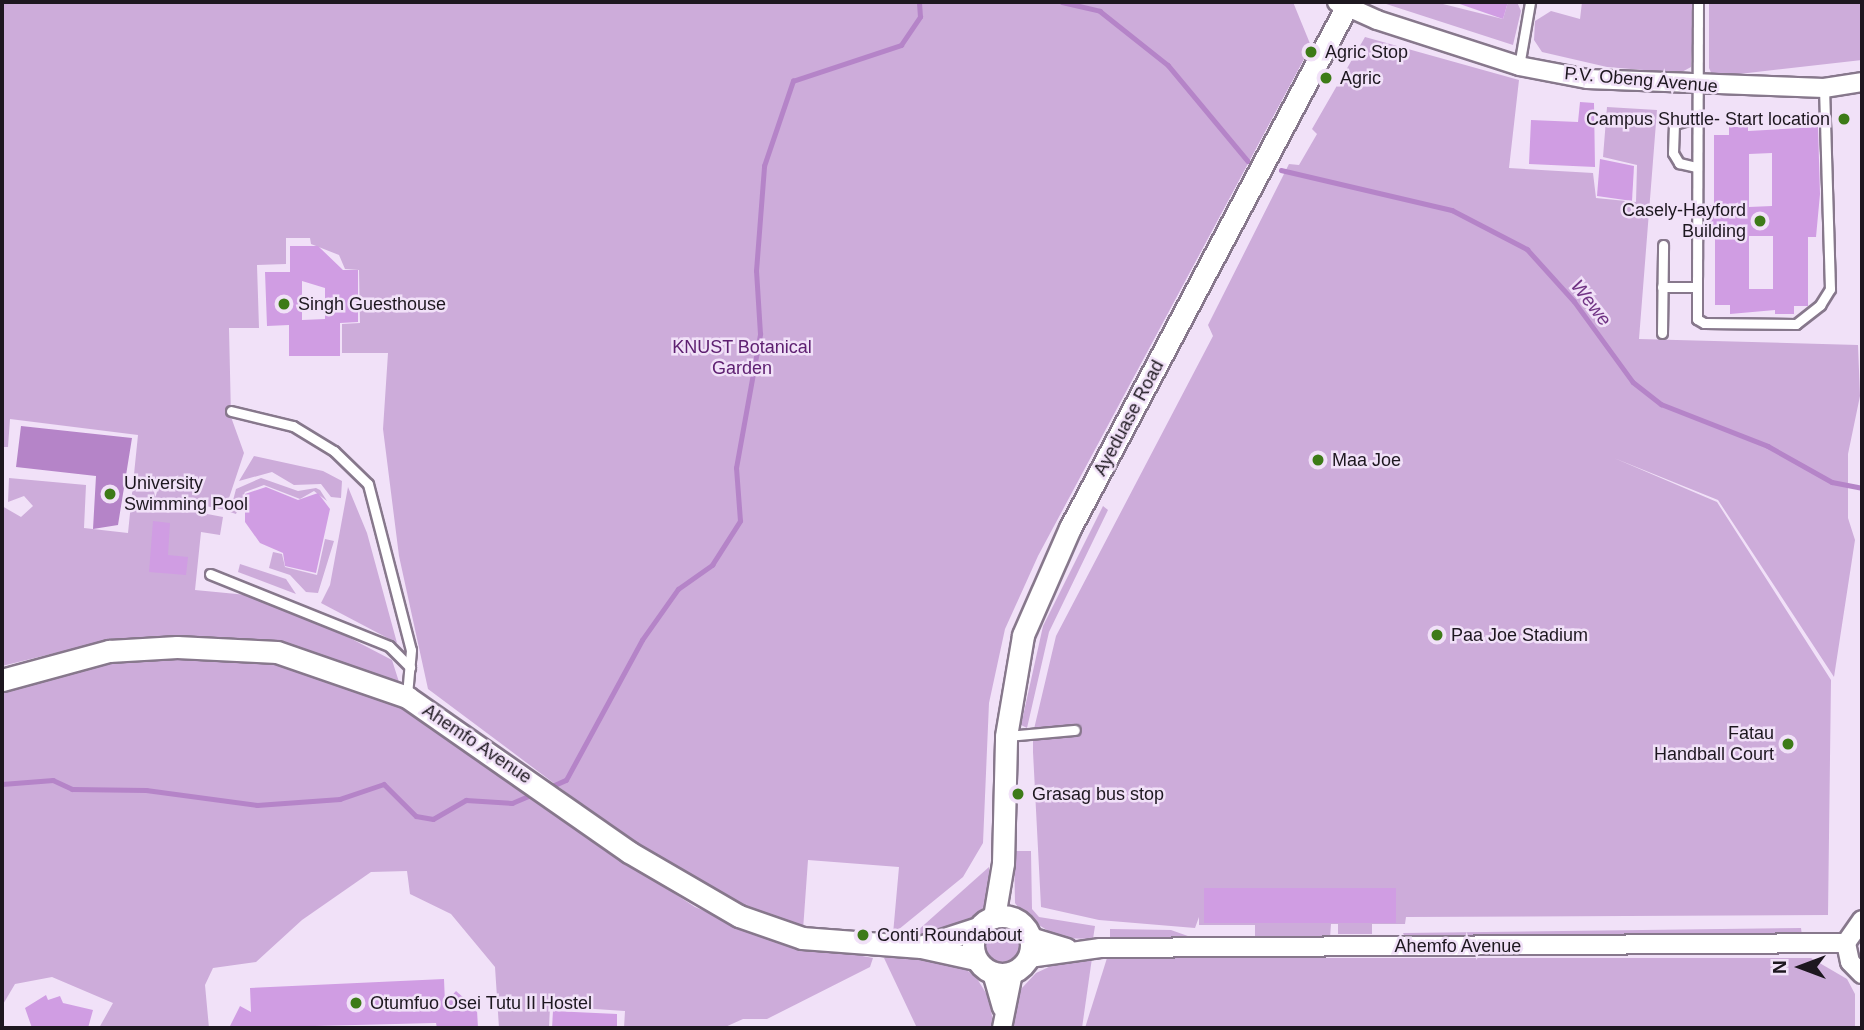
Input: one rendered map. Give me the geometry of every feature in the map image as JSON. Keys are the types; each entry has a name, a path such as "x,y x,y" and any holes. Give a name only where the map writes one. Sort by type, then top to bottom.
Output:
{"street":[{"name":"P.V. Obeng Avenue","path":"1344,3 1519,66 1587,79 1697,87 1824,88 1862,82"},
{"name":"Ayeduase Road","path":"996,921 1003,863 1006,736 1023,635 1070,528 1344,3"},
{"name":"Ahemfo Avenue","path":"2,680 109,651 177,647 277,652 407,697 701,898 772,930 849,946 921,947 1008,960 1070,948 1846,943"},
{"path":"1862,920 1846,943 1850,962 1862,974"},
{"name":"Ahemfo Avenue","path":"921,947 996,921"},
{"path":"996,921 1008,960"},
{"path":"996,921 1008,960 1002,1028"}],"lane":[{"path":"1519,66 1530,2"},
{"path":"1698,2 1695,118 1697,319 1703,323 1796,324 1820,305 1830,289 1824,88"},
{"path":"1695,118 1674,124 1673,143 1674,159 1696,167"},
{"path":"1662,332 1663,245"},
{"path":"1662,287 1697,287"},
{"path":"231,411 293,426 334,451 368,484 411,650 407,697"},
{"path":"210,574 389,646 410,667"},
{"path":"1006,736 1075,730"}],"green space":[{"name":"KNUST Botanical Garden","path":"2,2 1293,2 1311,46 1038,556 1005,629 989,703 983,843 963,877 893,934 899,867 808,860 803,930 757,915 678,876 428,689 399,556 383,429 388,353 342,353 342,324 360,323 359,270 345,269 339,255 311,244 310,238 286,238 286,264 257,265 259,328 229,328 231,417 244,453 225,510 182,501 181,509 223,517 220,535 201,532 195,590 247,595 346,636 392,660 399,682 308,650 215,637 96,643 2,666 2,506 21,517 33,506 24,496 8,502 9,478 86,485 84,528 128,533 138,435 10,419 8,447 2,447"},
{"path":"1380,2 1435,2 1503,19 1508,2 1517,2 1521,11 1513,45"},
{"path":"1582,2 1695,2 1691,67 1680,73 1607,67 1542,52 1534,40 1535,21 1551,11 1580,19"},
{"path":"1709,2 1862,2 1862,60 1713,77 1709,68"},
{"name":"Paa Joe Stadium","path":"1365,37 1519,80 1509,168 1593,173 1596,198 1636,202 1637,165 1603,157 1607,107 1657,110 1639,339 1858,345 1860,396 1848,454 1848,518 1855,540 1834,677 1718,500 1614,458 1717,502 1831,680 1828,915 1406,917 1405,924 1372,924 1372,934 1338,934 1338,924 1331,924 1330,938 1255,938 1255,925 1199,925 1199,917 1195,928 1099,920 1041,907 1033,736 1040,729 1034,729 1056,636 1213,336 1208,325 1289,164 1299,165 1317,134 1312,129"},
{"path":"254,456 323,471 342,481 341,498 331,497 321,484 294,485 272,472 239,481"},
{"path":"261,478 298,491 316,488 327,501 314,491 300,499 264,485 245,492 236,514 230,512 236,489"},
{"path":"348,487 367,533 397,643 321,603 330,585"},
{"path":"1103,506 1108,510 1049,632 1027,728 1021,725 1043,626"},
{"path":"325,539 334,541 318,593 306,592 290,575 269,568 273,552 282,554 285,567 317,575"},
{"path":"240,564 286,579 296,594 238,572"},
{"path":"183,657 273,662 405,707 563,821 695,907 767,938 873,958 870,967 767,1019 743,1019 723,1028 624,1028 625,1011 550,1006 549,1028 499,1028 495,967 451,914 410,894 407,871 371,872 302,920 256,962 213,968 205,985 209,1028 99,1028 113,1003 52,977 15,984 2,1006 2,689 120,662"},
{"path":"1014,851 1031,851 1032,909 1039,917 1095,926 1093,939 1060,938 1024,916 1015,903"},
{"path":"989,867 989,900 969,925 907,940"},
{"path":"1002,923 1018,930 1025,946 1018,962 1002,969 986,962 979,946 986,930"},
{"path":"1801,928 1802,936 1405,937 1403,933"},
{"path":"1110,929 1171,930 1199,940 1110,939"},
{"path":"884,958 934,958 960,965 976,977 989,998 994,1028 917,1028"},
{"path":"1092,958 1082,1028 1011,1028 1021,989 1036,973 1066,959"},
{"path":"1107,958 1811,958 1847,979 1855,994 1855,1028 1085,1028"}],"shaded area":[{"name":"University Swimming Pool","path":"21,426 132,438 118,525 93,529 96,476 16,467"}],"building":[{"path":"1454,2 1508,2 1503,19"},
{"path":"1580,102 1594,103 1595,167 1529,164 1531,120 1578,122"},
{"name":"Casely-Hayford Building","path":"1729,127 1748,127 1748,131 1818,127 1820,194 1816,237 1808,237 1808,306 1794,306 1794,314 1775,314 1775,310 1730,314 1730,305 1715,305 1715,236 1705,236 1705,205 1714,205 1714,135 1729,135","holes":["1772,153 1772,206 1749,207 1749,154","1749,236 1773,236 1773,289 1749,289"]},
{"path":"1600,159 1634,166 1632,201 1597,196"},
{"name":"Singh Guesthouse","path":"290,246 318,246 343,270 358,270 358,322 340,323 340,356 289,356 289,325 267,326 265,272 290,272","holes":["302,281 325,288 325,319 302,320"]},
{"path":"266,487 298,500 318,493 330,509 316,573 285,566 283,553 260,543 245,522 245,494"},
{"path":"153,521 170,523 168,555 188,557 186,575 149,572"},
{"path":"1204,888 1396,888 1396,923 1204,923"},
{"name":"Otumfuo Osei Tutu II Hostel","path":"444,979 445,1003 456,991 465,999 454,1011 477,1010 478,1028 437,1028 436,1023 229,1028 240,1006 251,1012 250,988"},
{"path":"46,995 48,1000 60,996 63,1003 93,1010 88,1028 32,1028 25,1008"},
{"path":"553,1011 617,1014 617,1028 552,1028"}],"waterway":[{"name":"Wewe","path":"218,2 300,2"},
{"path":"550,787 566,780 642,640 678,589 712,565 740,521 736,468 760,334 756,271 764,166 793,81 901,45 920,17 919,2"},
{"name":"Wewe","path":"1062,2 1100,11 1168,65 1248,161"},
{"name":"Wewe","path":"1281,170 1452,210 1527,249 1574,301 1633,382 1661,404 1768,446 1832,482 1862,488"},
{"path":"2,784 53,780 72,789 146,790 257,805 340,799 384,784 416,816 433,819 466,800 512,803 535,793"}],"place":[{"name":"Agric Stop","path":"1311,52"},
{"name":"Agric","path":"1326,78"},
{"name":"Campus Shuttle- Start location","path":"1844,119"},
{"name":"Casely-Hayford Building","path":"1760,221"},
{"name":"Singh Guesthouse","path":"284,304"},
{"name":"Maa Joe","path":"1318,460"},
{"name":"University Swimming Pool","path":"110,494"},
{"name":"Paa Joe Stadium","path":"1437,635"},
{"name":"Fatau Handball Court","path":"1788,744"},
{"name":"Grasag bus stop","path":"1018,794"},
{"name":"Conti Roundabout","path":"863,935"},
{"name":"Otumfuo Osei Tutu II Hostel","path":"356,1003"}]}
